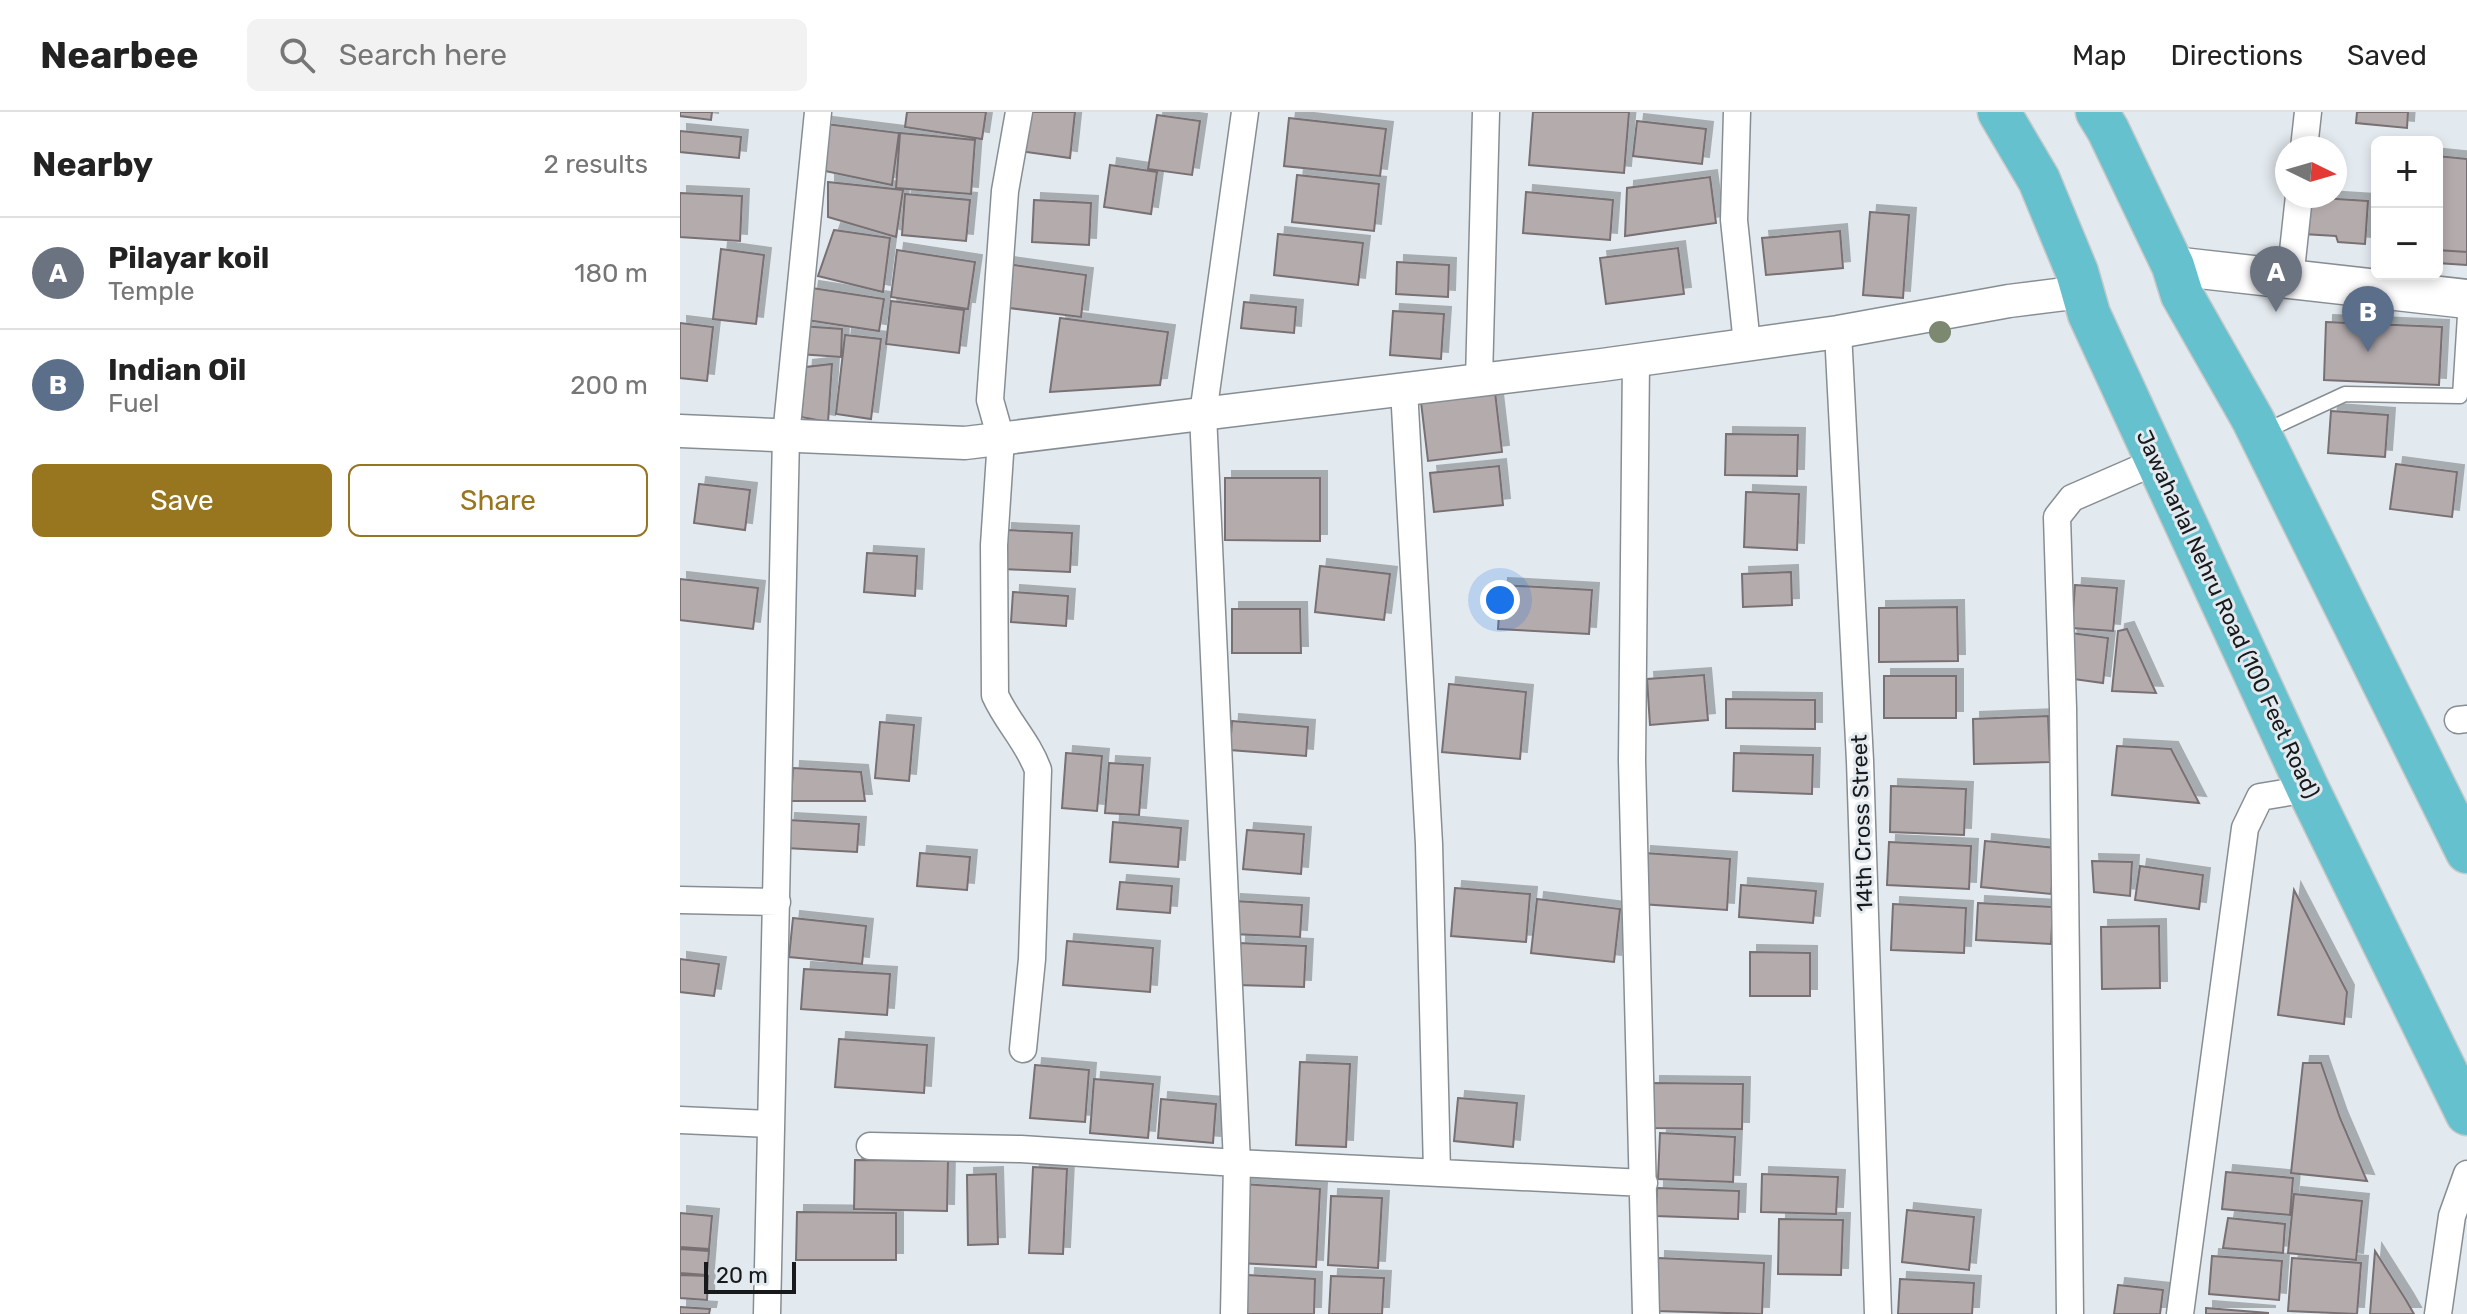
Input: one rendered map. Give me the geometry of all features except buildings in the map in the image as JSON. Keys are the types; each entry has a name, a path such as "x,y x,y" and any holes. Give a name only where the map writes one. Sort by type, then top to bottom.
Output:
{"main road":[{"name":"Jawaharlal Nehru Road (100 Feet Road)","path":"1999,112 2039,180 2077,272 2081,292 2157,461 2308,789 2467,1114"},
{"path":"2097,112 2176,276 2182,295 2260,434 2467,852"},
{"path":"2176,276 2467,310"},
{"path":"2289,287 2467,298"}],"street":[{"path":"767,1314 786,436 818,112"},
{"path":"1019,112 1005,191 990,400 1001,439 994,545 995,695 1002,712 1031,750 1038,770 1032,959 1023,1049"},
{"path":"1234,1314 1237,1163 1203,414 1245,112"},
{"path":"1479,380 1486,112"},
{"path":"1737,112 1734,220 1747,344"},
{"path":"2305,136 2308,112"},
{"path":"2289,287 2298,208"},
{"path":"680,431 965,443 1636,360 1838,332 2009,301 2081,292"},
{"name":"14th Cross Street","path":"1838,332 1860,761 1878,1314"},
{"path":"1636,360 1632,761 1646,1314"},
{"path":"1404,389 1429,844 1437,1172"},
{"path":"2070,1314 2063,708 2057,517 2072,498 2157,461"},
{"path":"2180,1314 2245,828 2260,797 2308,789"},
{"path":"680,900 777,902"},
{"path":"680,1120 771,1124"},
{"path":"870,1146 1021,1149 1644,1183"},
{"path":"2438,1314 2452,1216 2467,1174"}],"lane":[{"path":"2260,434 2345,394 2460,396 2467,298"}],"place":[{"name":"Pilayar koil","path":"2276,312"},
{"name":"Indian Oil","path":"2368,352"}]}
